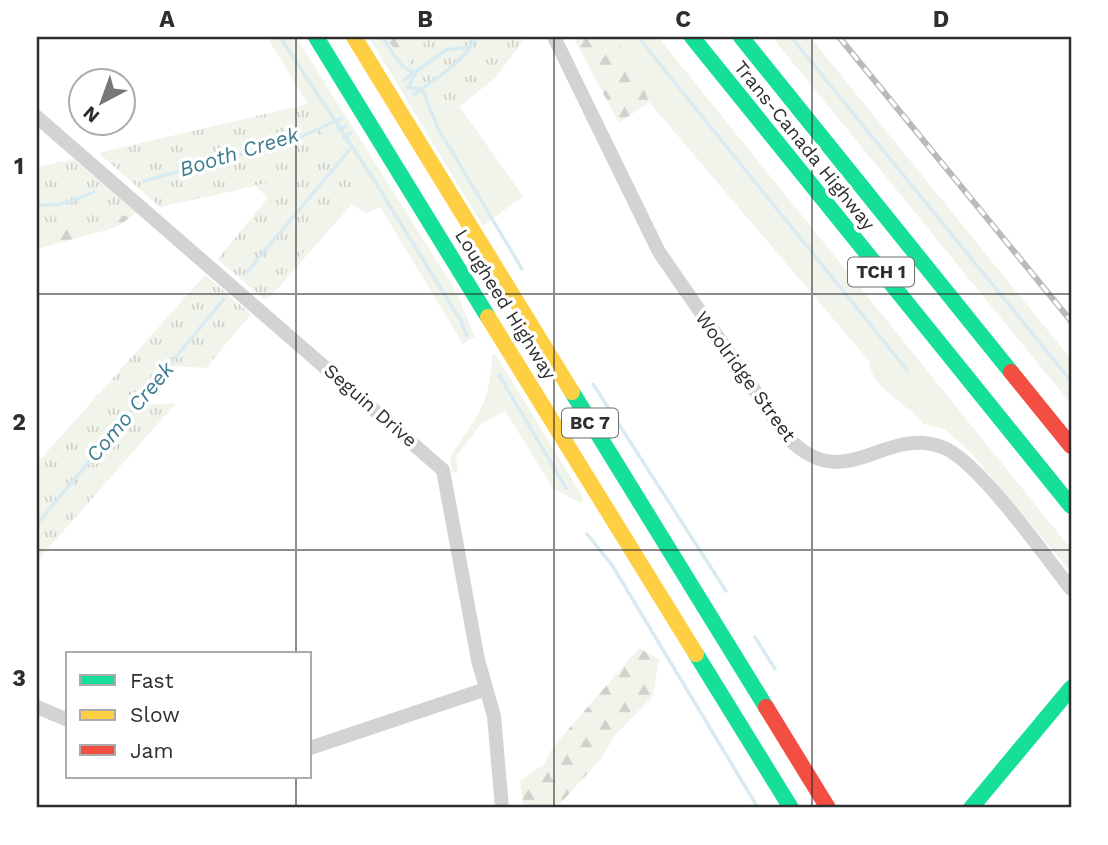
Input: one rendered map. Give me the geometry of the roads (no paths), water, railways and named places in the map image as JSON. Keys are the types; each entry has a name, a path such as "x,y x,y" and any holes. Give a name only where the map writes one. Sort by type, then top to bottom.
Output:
{"main road":[{"name":"Lougheed Highway","path":"316,37 791,808"},
{"name":"Lougheed Highway","path":"354,37 828,808"},
{"name":"Trans-Canada Highway","path":"692,37 1071,506"},
{"name":"Trans-Canada Highway","path":"741,37 1071,446"},
{"path":"971,808 1071,688"}],"street":[{"name":"Woolridge Street","path":"554,37 668,268 787,437 806,453 841,462 864,459 901,443 925,443 948,449 973,468 1071,589"},
{"name":"Seguin Drive","path":"37,117 443,470 478,660 499,756 502,808"},
{"path":"312,747 486,689"},
{"path":"37,707 66,718"}],"waterway":[{"path":"280,37 372,177 461,321 467,336"},
{"path":"382,37 401,65 415,74"},
{"name":"Como Creek","path":"404,80 446,50 470,47 477,37"},
{"path":"638,37 907,370"},
{"path":"791,37 1071,381"},
{"path":"470,47 454,64 422,89 438,128 522,269"},
{"path":"408,88 415,74"},
{"path":"408,88 422,89"},
{"path":"413,95 422,89"},
{"name":"Booth Creek","path":"144,181 299,138 342,118"},
{"path":"339,130 346,126"},
{"path":"344,138 351,133"},
{"name":"Como Creek","path":"247,272 351,148"},
{"name":"Booth Creek","path":"37,205 66,203 94,192"},
{"name":"Como Creek","path":"37,524 224,299"},
{"path":"499,375 566,488"},
{"path":"593,384 726,591"},
{"path":"587,534 612,565 758,808"},
{"path":"755,637 775,669"}],"railway":[{"path":"839,37 1071,321"}]}
